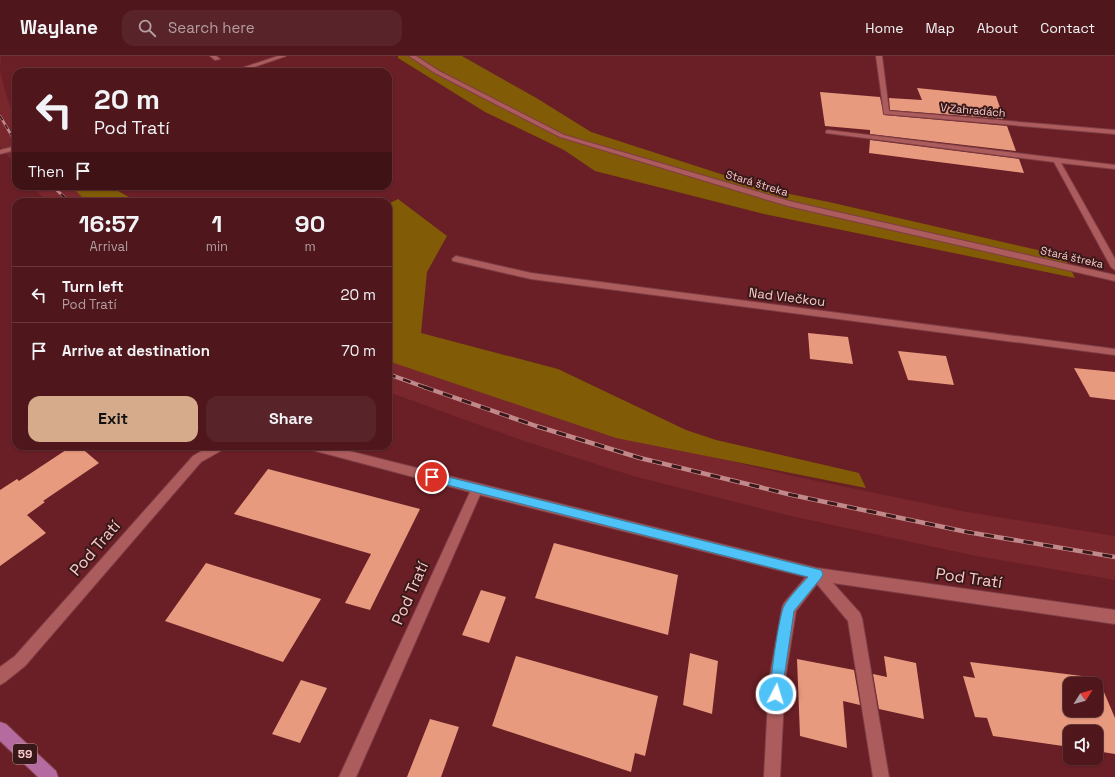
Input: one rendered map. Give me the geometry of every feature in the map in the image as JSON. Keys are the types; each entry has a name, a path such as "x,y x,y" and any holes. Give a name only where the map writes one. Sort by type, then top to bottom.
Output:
{"main road":[{"name":"59","path":"0,730 50,777"}],"street":[{"path":"246,68 283,56"},
{"name":"Stará štreka","path":"412,56 437,72 562,136 791,204 1115,278"},
{"name":"V Zahradách","path":"879,56 886,113 1115,132"},
{"path":"828,132 1115,167"},
{"path":"0,152 12,149"},
{"path":"1056,159 1115,267"},
{"name":"Nad Vlečkou","path":"456,259 532,276 1115,352"},
{"name":"Pod Tratí","path":"0,677 20,661 197,459 213,450"},
{"name":"Pod Tratí","path":"327,450 817,574 1115,618"},
{"name":"Pod Tratí","path":"347,777 477,489"},
{"path":"772,777 777,680 789,608 817,574 855,618 881,777"}],"shaded area":[{"path":"398,56 462,56 538,99 591,132 770,190 829,202 1064,256 1075,278 764,214 595,171 564,150 485,112 398,58"},
{"path":"0,70 12,109 12,161 0,146"},
{"path":"35,190 79,190 88,198 44,198"},
{"path":"75,190 116,190 131,198 83,198"},
{"path":"398,199 447,236 427,272 421,333 558,369 686,430 716,440 859,473 866,488 616,438 392,362 392,202"},
{"path":"392,358 646,441 793,476 962,511 1115,536 1115,580 971,555 791,516 633,476 527,442 392,393"}],"building":[{"path":"917,88 996,96 1004,119 890,110 889,98 922,100"},
{"path":"820,92 880,97 884,115 1007,126 1016,151 870,134 870,130 825,126"},
{"path":"870,140 1019,159 1024,173 869,153"},
{"path":"808,333 848,337 853,364 810,359"},
{"path":"898,351 946,356 954,385 908,380"},
{"path":"1074,368 1115,372 1115,400 1090,397"},
{"path":"66,450 84,450 99,463 43,501 45,502 27,515 46,533 0,566 0,490 17,479 19,481"},
{"path":"268,469 420,509 370,610 345,603 371,554 234,514"},
{"path":"554,543 678,575 668,635 535,598"},
{"path":"206,563 321,599 283,662 165,621"},
{"path":"481,590 506,597 489,643 462,635"},
{"path":"690,653 718,661 712,714 683,705"},
{"path":"516,656 658,696 645,756 635,753 631,772 492,726"},
{"path":"884,656 916,663 924,719 879,709 873,674 887,677"},
{"path":"797,659 854,670 860,705 843,701 847,748 800,736"},
{"path":"970,662 1090,677 1063,677 1063,717 1103,717 1103,690 1115,718 1115,754 1103,752 1103,725 1063,725 1063,746 993,736 987,718 975,717 963,676 975,678"},
{"path":"301,680 327,688 300,743 272,734"},
{"path":"430,719 459,727 441,777 407,777"}],"railway":[{"path":"0,116 12,136"},
{"path":"56,190 66,198"},
{"path":"392,375 427,388"},
{"path":"424,387 536,426 640,458 792,495 967,532 1115,557"}],"route":[{"path":"432,477 817,574 789,608 776,694"}]}
